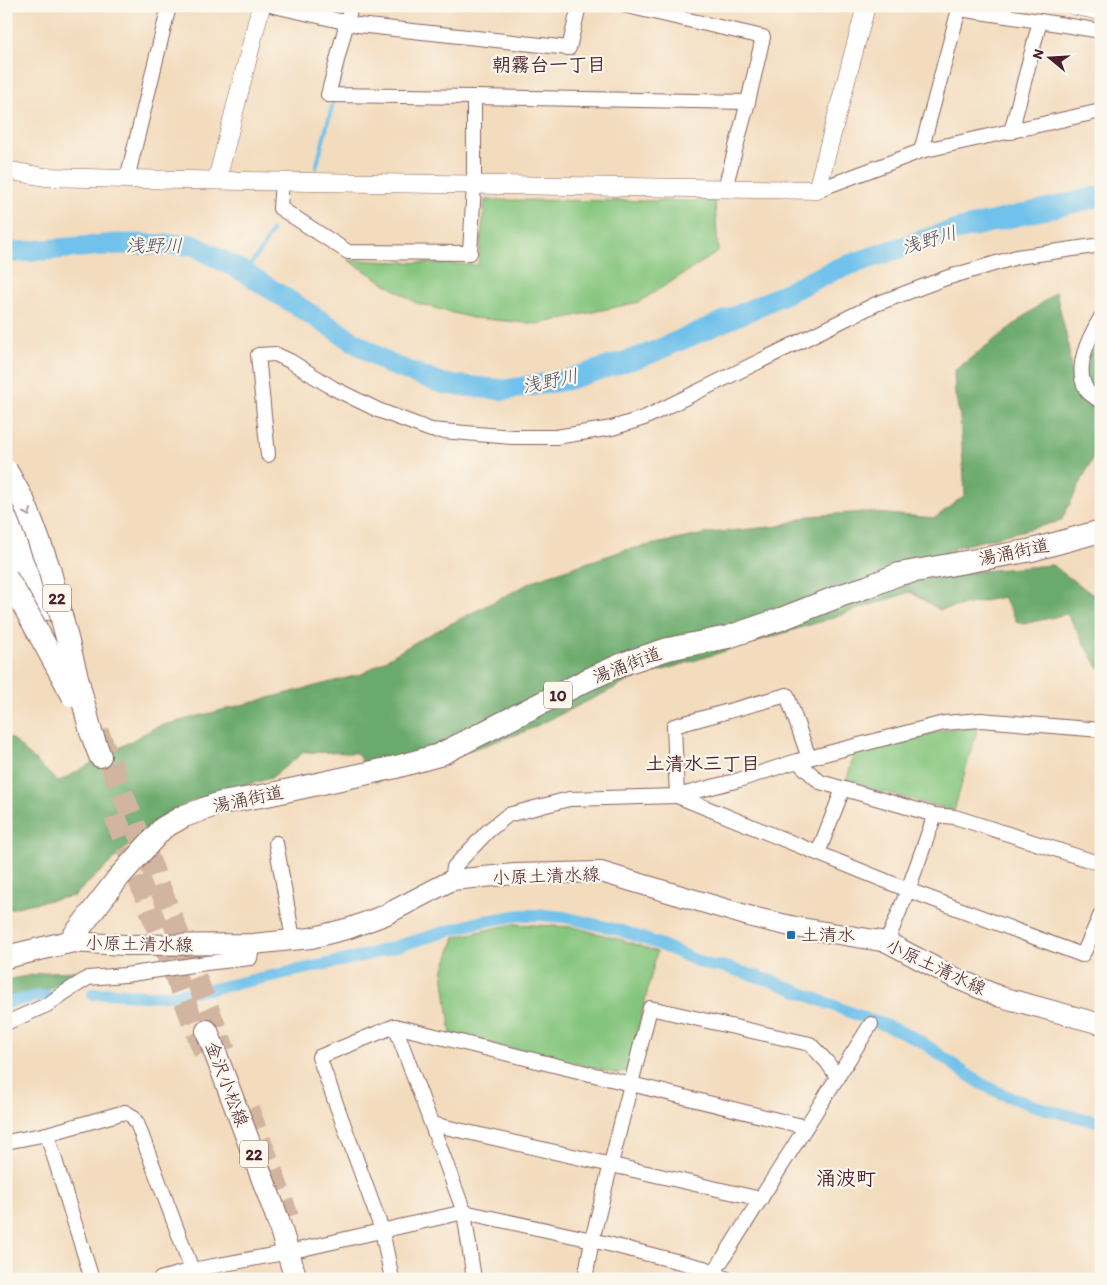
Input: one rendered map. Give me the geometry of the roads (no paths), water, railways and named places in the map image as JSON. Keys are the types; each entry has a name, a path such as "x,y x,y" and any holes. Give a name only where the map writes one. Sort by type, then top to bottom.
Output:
{"main road":[{"name":"22","path":"6,470 24,502 49,568 91,732 100,756"},
{"name":"22","path":"6,511 37,572 78,699 6,548"},
{"name":"湯涌街道","path":"69,942 119,877 163,828 184,816 221,803 267,795 439,756 587,680 625,663 668,649 728,637 899,574 1032,550 1101,531"},
{"name":"22","path":"6,577 61,673 91,732"},
{"name":"小原土清水線","path":"69,942 118,945 253,944 311,938 350,928 385,915 452,880 515,874 601,872 752,917 795,927 887,942 953,977 1001,997 1101,1024"},
{"path":"6,958 69,942"},
{"name":"金沢小松線","path":"207,1031 274,1209 296,1279"}],"street":[{"path":"127,179 169,6"},
{"path":"217,180 261,6"},
{"path":"274,6 358,25 569,48 579,6"},
{"path":"351,6 328,96 748,102"},
{"path":"627,6 763,36 725,188"},
{"path":"817,190 866,6"},
{"path":"1076,6 1101,11"},
{"path":"921,151 959,9 1101,31"},
{"path":"1011,132 1040,21"},
{"path":"282,182 280,208 348,252 470,253 474,185 474,97"},
{"path":"6,170 45,177 817,190 921,151 1101,111"},
{"path":"268,455 258,355 275,354 290,361 333,388 378,410 431,430 512,437 572,435 612,428 644,418 876,304 946,278 1017,257 1101,246"},
{"path":"1101,318 1090,335 1083,356 1081,376 1088,392 1098,399 1101,398"},
{"path":"677,796 674,726 787,695 803,760 820,782 935,815 955,818 1101,864"},
{"path":"452,880 454,867 488,831 508,816 569,799 677,796 944,723 981,720 1101,730"},
{"path":"818,853 843,789"},
{"path":"677,796 908,890 1082,955 1101,914"},
{"path":"887,942 935,815"},
{"path":"276,843 292,939"},
{"path":"6,1023 47,1005 88,978 125,975 250,958 253,944"},
{"path":"584,1279 650,1008 810,1044 827,1062 838,1078"},
{"path":"712,1276 838,1078 870,1024"},
{"path":"392,1279 382,1230 319,1057 395,1026 806,1127"},
{"path":"395,1026 464,1212 474,1279"},
{"path":"6,1142 47,1134 125,1112 132,1116 137,1124 192,1275"},
{"path":"432,1124 760,1199"},
{"path":"47,1134 92,1279"},
{"path":"160,1279 192,1275 464,1212 592,1240 704,1268 712,1276 726,1279"}],"waterway":[{"path":"356,14 358,6"},
{"path":"338,85 351,35"},
{"path":"316,168 333,103"},
{"name":"浅野川","path":"6,253 118,244 193,245 244,272 389,364 444,384 505,390 566,380 646,355 748,311 837,269 944,233 1101,196"},
{"path":"244,272 261,251 272,231"},
{"path":"93,994 166,995 216,988 363,956 479,922 521,915 542,915 564,917 619,930 659,944 702,963 722,966 772,981 867,1019"},
{"path":"6,1003 33,997 50,996"},
{"path":"871,1020 920,1041 976,1080 998,1092 1041,1108 1101,1122"}],"tunnel":[{"path":"98,732 225,1051"},
{"path":"115,816 206,1057"},
{"path":"248,1109 288,1217"}],"place":[{"name":"土清水","path":"791,935"}],"district":[{"name":"朝霧台一丁目","path":"549,64"},
{"name":"土清水三丁目","path":"703,763"},
{"name":"涌波町","path":"846,1178"}]}
